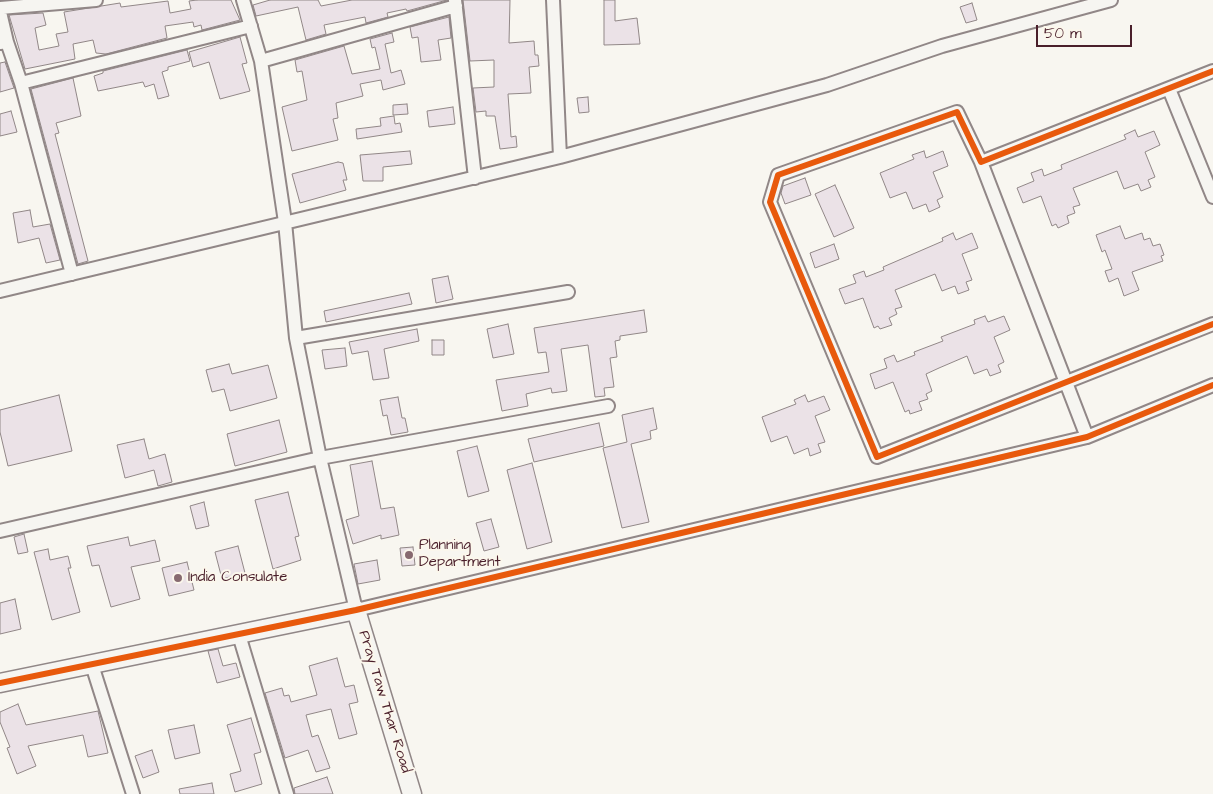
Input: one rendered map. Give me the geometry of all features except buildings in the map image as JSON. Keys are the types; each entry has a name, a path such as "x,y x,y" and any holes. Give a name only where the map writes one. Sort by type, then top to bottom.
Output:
{"street":[{"path":"0,8 96,0"},
{"path":"243,0 261,61 285,222 296,338 320,458 356,610"},
{"path":"553,0 560,157"},
{"path":"0,291 560,157 828,85 942,46 1111,0"},
{"path":"261,61 456,3 475,178"},
{"path":"0,12 3,42 21,83 72,274"},
{"path":"21,83 251,26"},
{"path":"981,162 1213,71"},
{"path":"1169,89 1213,196"},
{"path":"1087,437 1066,382 981,162 957,112 778,175 770,202 877,457 1066,382 1213,324"},
{"path":"296,338 568,292"},
{"path":"0,683 356,610 1087,437 1213,385"},
{"path":"0,531 320,458 608,406"},
{"name":"Pray Taw Thar Road","path":"356,610 412,794"},
{"path":"239,635 287,794"},
{"path":"92,665 133,794"}],"cycle path":[{"path":"1213,71 981,162 957,112 778,175 770,202 877,457 1213,324"},
{"path":"0,683 356,610 1087,437 1213,385"}],"place":[{"name":"Planning Department","path":"409,555"},
{"name":"India Consulate","path":"178,578"}]}
